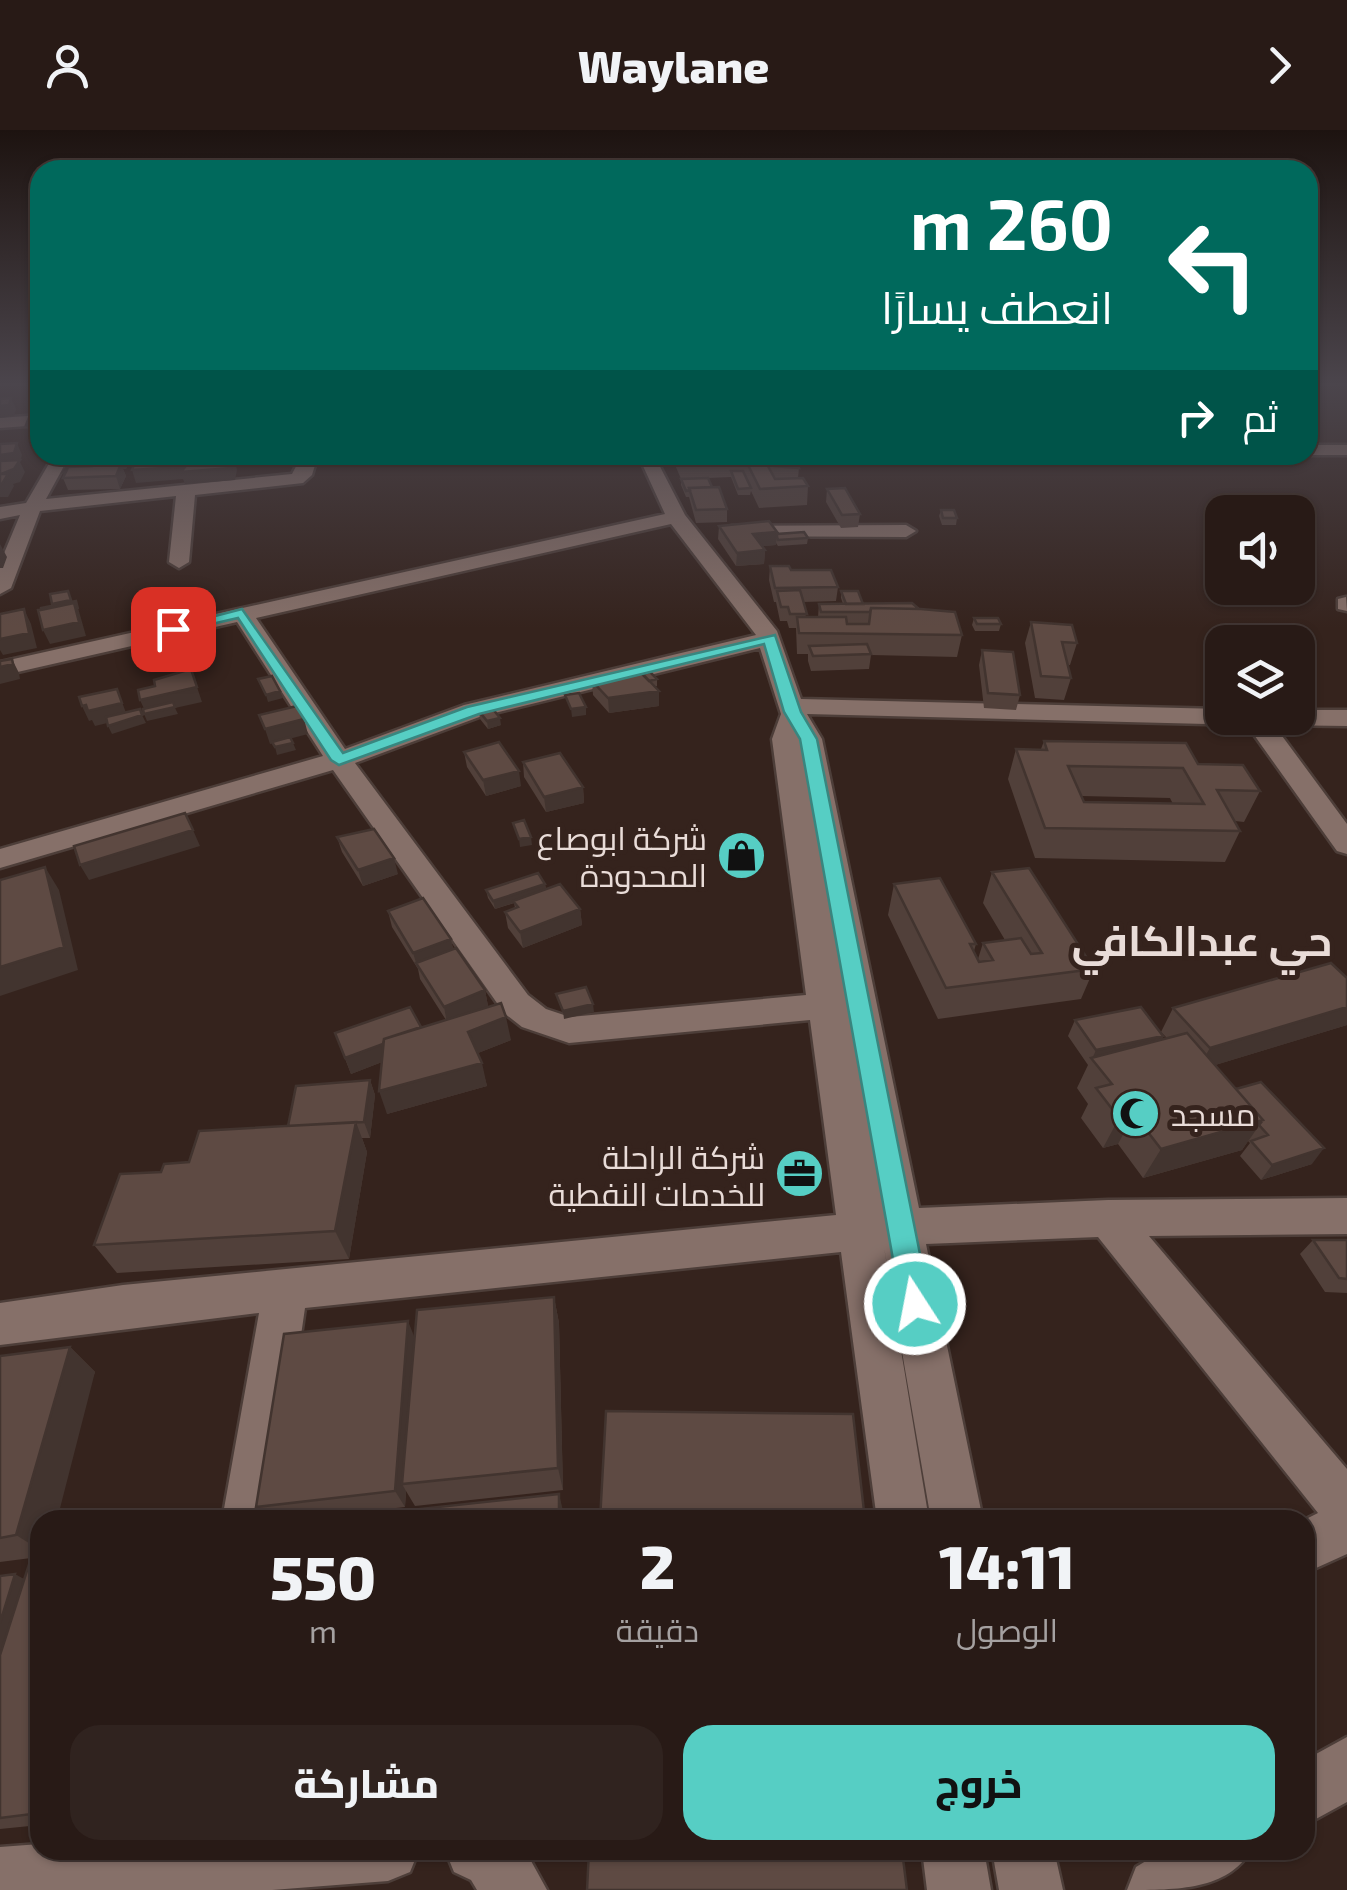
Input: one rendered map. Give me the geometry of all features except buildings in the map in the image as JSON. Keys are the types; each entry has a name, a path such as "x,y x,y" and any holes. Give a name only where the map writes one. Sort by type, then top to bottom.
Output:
{"street":[{"path":"0,588 32,506 56,465"},
{"path":"0,513 32,506 296,480 306,465"},
{"path":"652,465 684,524 769,638 792,709 809,739 880,1229 902,1510"},
{"path":"180,562 186,491"},
{"path":"0,669 242,613 684,524 906,531"},
{"path":"242,613 339,760 516,1004 534,1018 570,1030 824,1006"},
{"path":"0,859 339,760 473,710 769,638"},
{"path":"792,709 1205,719"},
{"path":"792,709 785,739 824,1006 954,1510"},
{"path":"1315,719 1347,718"},
{"path":"1267,735 1347,845"},
{"path":"0,1324 880,1229 1108,1218 1347,1216"},
{"path":"1108,1218 1347,1508"},
{"path":"250,1510 285,1291"},
{"path":"1315,1542 1347,1526"},
{"path":"1315,1789 1347,1768"},
{"path":"0,1878 167,1860"},
{"path":"494,1860 514,1890"},
{"path":"954,1860 959,1890"},
{"path":"1025,1860 1031,1890"},
{"path":"1159,1890 1205,1860"}],"place":[{"name":"شركة ابوصاع المحدودة","path":"742,855"},
{"name":"مسجد","path":"1136,1113"},
{"name":"شركة الراحلة للخدمات النفطية","path":"800,1174"}],"district":[{"name":"حي عبدالكافي","path":"1202,939"}],"route":[{"path":"173,629 242,613 339,760 473,710 769,638 792,712 809,739 915,1304"}]}
